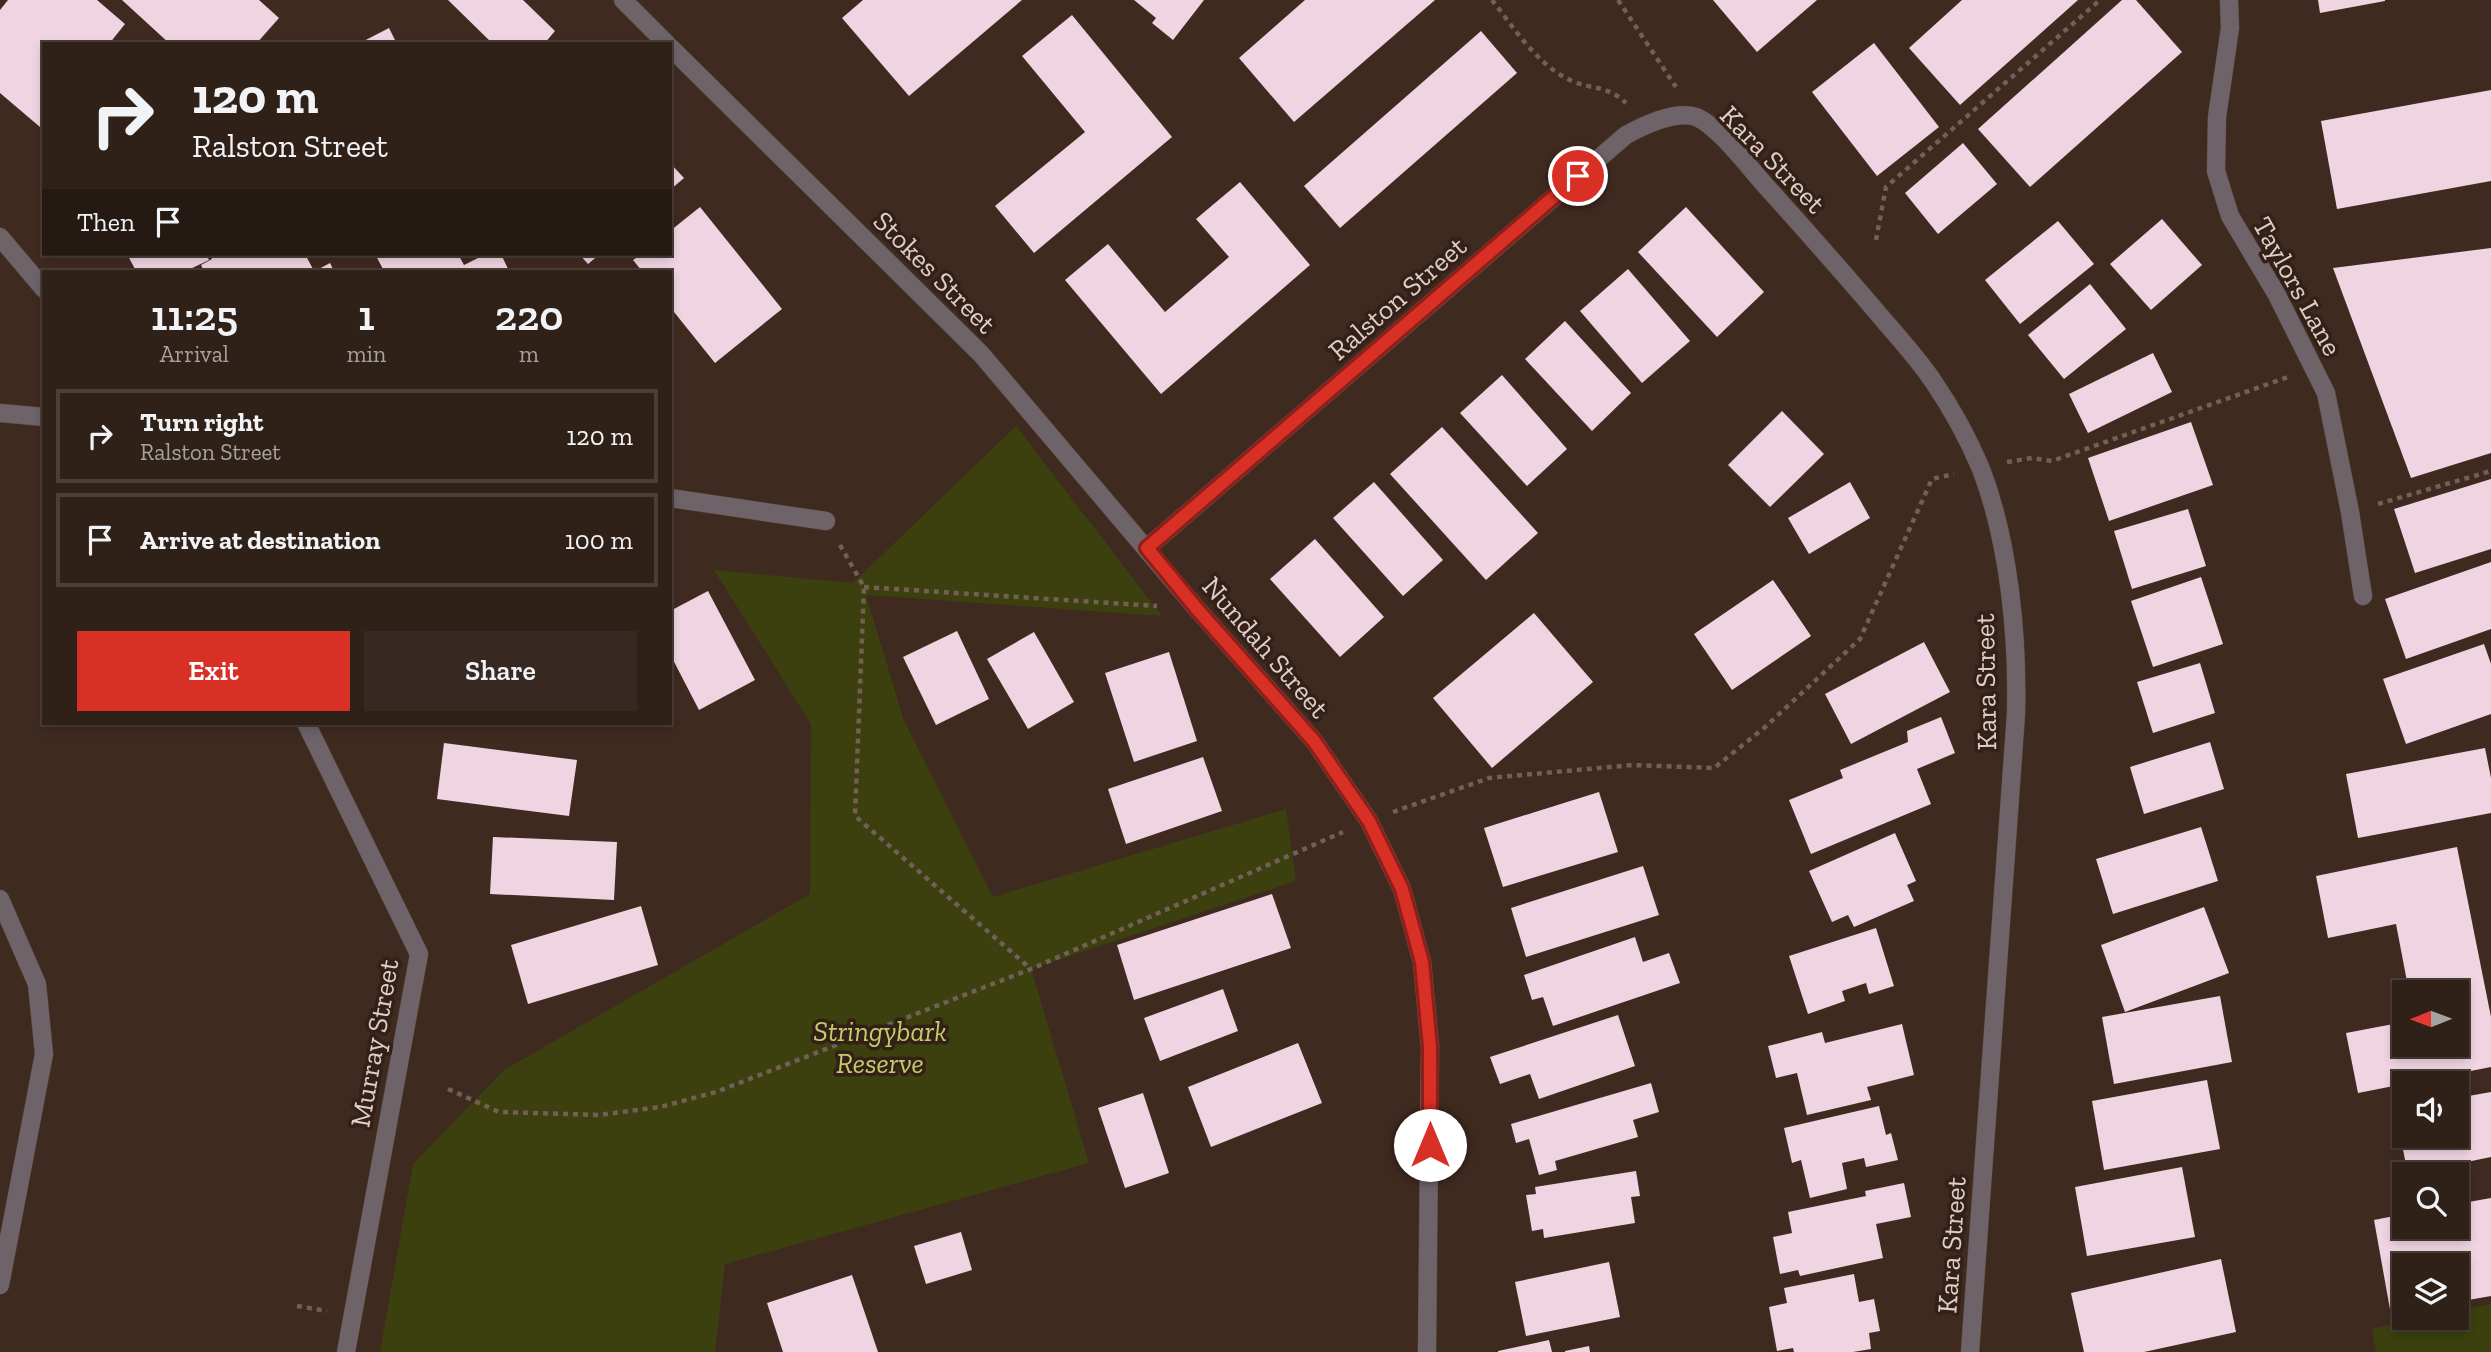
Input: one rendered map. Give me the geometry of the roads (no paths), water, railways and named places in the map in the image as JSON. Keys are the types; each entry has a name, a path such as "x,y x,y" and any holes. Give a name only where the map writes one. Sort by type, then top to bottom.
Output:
{"street":[{"name":"Stokes Street","path":"622,0 664,42"},
{"name":"Taylors Lane","path":"2229,0 2230,29 2217,117 2216,171 2230,216 2277,295 2326,393 2350,512 2363,596"},
{"name":"Stokes Street","path":"672,50 981,355 1147,548"},
{"name":"Ralston Street","path":"1147,548 1617,143 1647,123 1670,117 1696,117"},
{"name":"Kara Street","path":"1696,117 1727,142 1825,251 1932,380 1962,426 1980,467 1999,533 2010,595 2017,682 1970,1352"},
{"path":"0,237 42,287"},
{"path":"0,413 42,417"},
{"path":"672,498 826,521"},
{"name":"Nundah Street","path":"1147,548 1197,609 1314,741 1369,821 1402,889 1422,962 1430,1047 1427,1352"},
{"name":"Murray Street","path":"307,725 419,954 346,1352"},
{"path":"0,899 37,984 44,1054 0,1285"}],"park label":[{"name":"Stringybark Reserve","path":"880,1047"}]}
